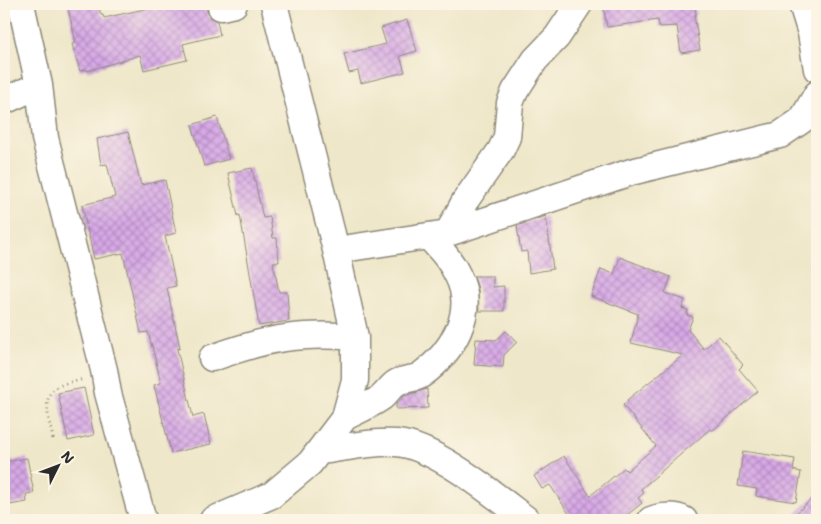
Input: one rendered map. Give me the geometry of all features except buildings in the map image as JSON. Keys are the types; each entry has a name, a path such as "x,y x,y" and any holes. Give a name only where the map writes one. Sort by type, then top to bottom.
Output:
{"street":[{"path":"21,4 39,85 45,138 104,370 108,393 143,520"},
{"path":"214,520 272,495 310,463 345,417 355,380 355,337 336,250 274,4"},
{"path":"438,235 465,202 501,150 507,137 510,103 516,91 535,60 557,37 579,4"},
{"path":"802,4 811,33 817,69"},
{"path":"4,101 39,85"},
{"path":"336,250 438,235 631,172 780,135 802,120 817,94"},
{"path":"345,417 382,397 396,382 419,377 435,364 457,334 463,314 464,293 459,277 438,235"},
{"path":"212,358 248,345 279,338 320,334 355,337"},
{"path":"321,451 396,443 418,448 450,465 528,520"},
{"path":"651,520 678,517 684,520"}],"path":[{"path":"53,439 48,407 48,397 52,390 104,370"}]}
